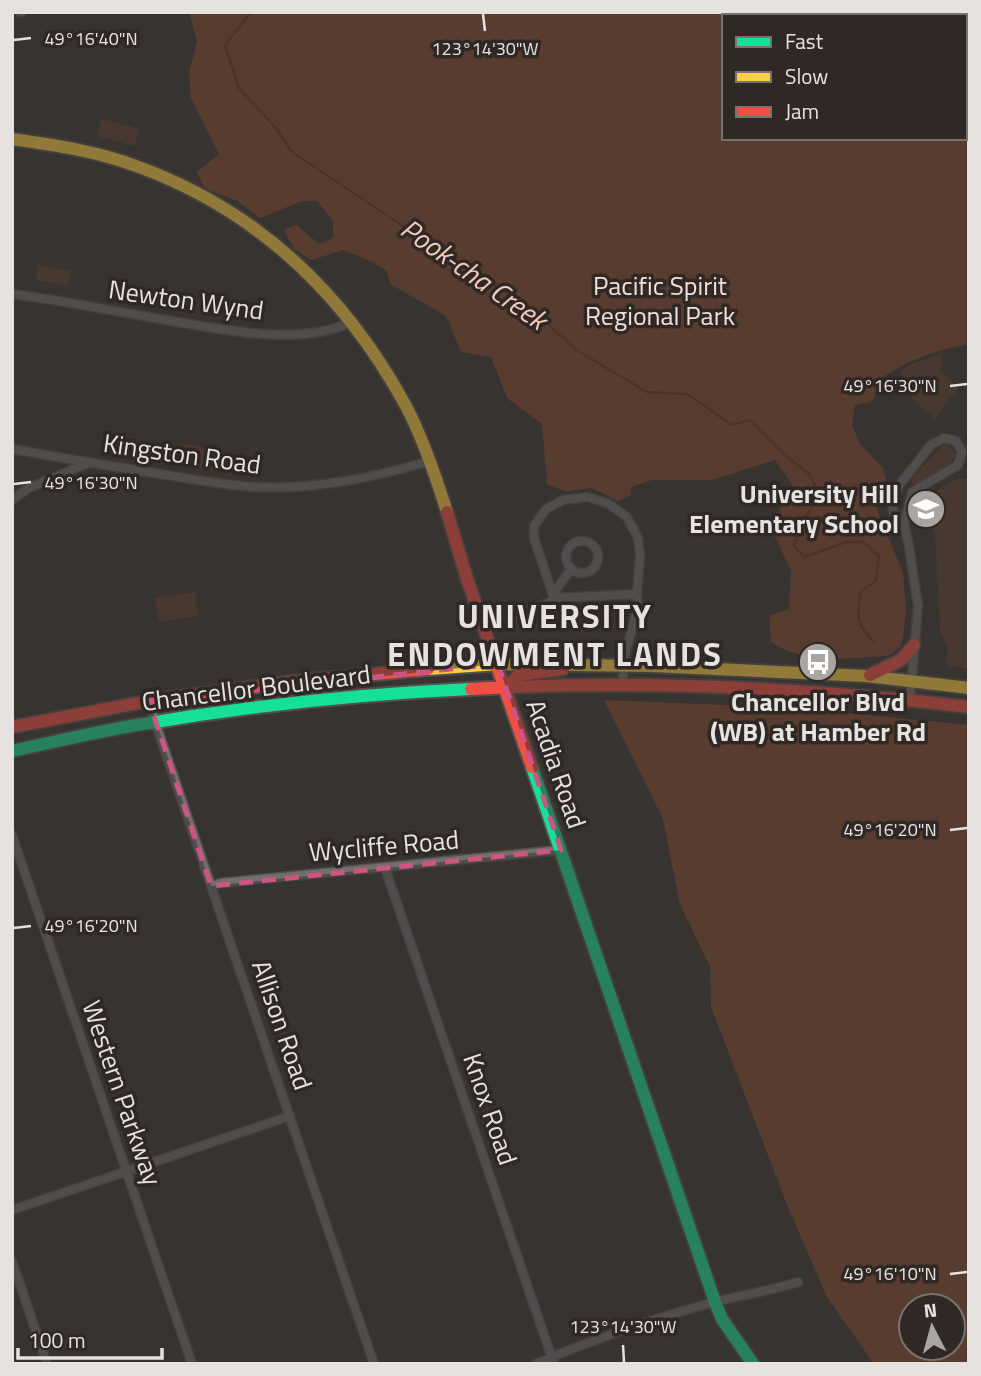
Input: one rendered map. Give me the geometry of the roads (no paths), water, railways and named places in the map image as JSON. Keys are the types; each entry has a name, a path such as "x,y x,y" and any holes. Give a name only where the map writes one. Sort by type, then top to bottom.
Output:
{"main road":[{"name":"Acadia Road","path":"12,139 102,154 168,178 223,206 278,245 317,281 353,321 379,358 415,425 429,461 715,1302 722,1319 753,1364"},
{"path":"866,676 901,662 914,645"},
{"name":"Chancellor Boulevard","path":"12,727 149,701 333,677 498,664 624,665 866,676 969,688"},
{"path":"506,687 519,675 546,673 591,664"},
{"name":"Chancellor Boulevard","path":"12,751 155,722 286,704 506,687 735,687 910,699 969,708"}],"street":[{"name":"Newton Wynd","path":"12,294 267,335 341,327 353,321"},
{"path":"904,524 893,512 892,500 901,484 931,444 944,438 956,441 962,452 958,465 912,492 904,524 918,606 910,699"},
{"name":"Kingston Road","path":"12,449 220,484 257,487 345,481 384,474 429,461"},
{"path":"12,500 27,489 88,463"},
{"path":"901,484 912,492"},
{"path":"554,598 534,538 534,526 546,509 563,500 588,497 609,504 627,517 638,538 640,556 638,607 626,649 622,686"},
{"path":"577,541 593,544 599,553 595,568 586,573 571,569 566,559 568,548 577,541"},
{"path":"484,628 550,602 571,569"},
{"path":"554,598 637,594"},
{"name":"Allison Road","path":"149,701 374,1364"},
{"name":"Western Parkway","path":"12,835 192,1364"},
{"name":"Wycliffe Road","path":"211,886 561,850"},
{"name":"Knox Road","path":"385,868 553,1360"},
{"path":"12,1210 290,1116"},
{"path":"12,1261 47,1364"},
{"path":"536,1364 553,1360 612,1333 715,1302 797,1282"}],"waterway":[{"name":"Pook-cha Creek","path":"251,12 225,45 239,88 275,127 292,152 443,253 524,303 578,351 647,392 687,394 732,425 750,420 786,456 809,474 820,497 800,524 794,546 804,557 847,542 863,542 879,556 876,581 861,591 858,608 861,625 875,643"}],"place":[{"name":"University Hill Elementary School","path":"926,509"},
{"name":"Chancellor Blvd (WB) at Hamber Rd","path":"818,662"}],"district":[{"name":"UNIVERSITY ENDOWMENT LANDS","path":"555,635"}],"park label":[{"name":"Pacific Spirit Regional Park","path":"660,301"}]}
